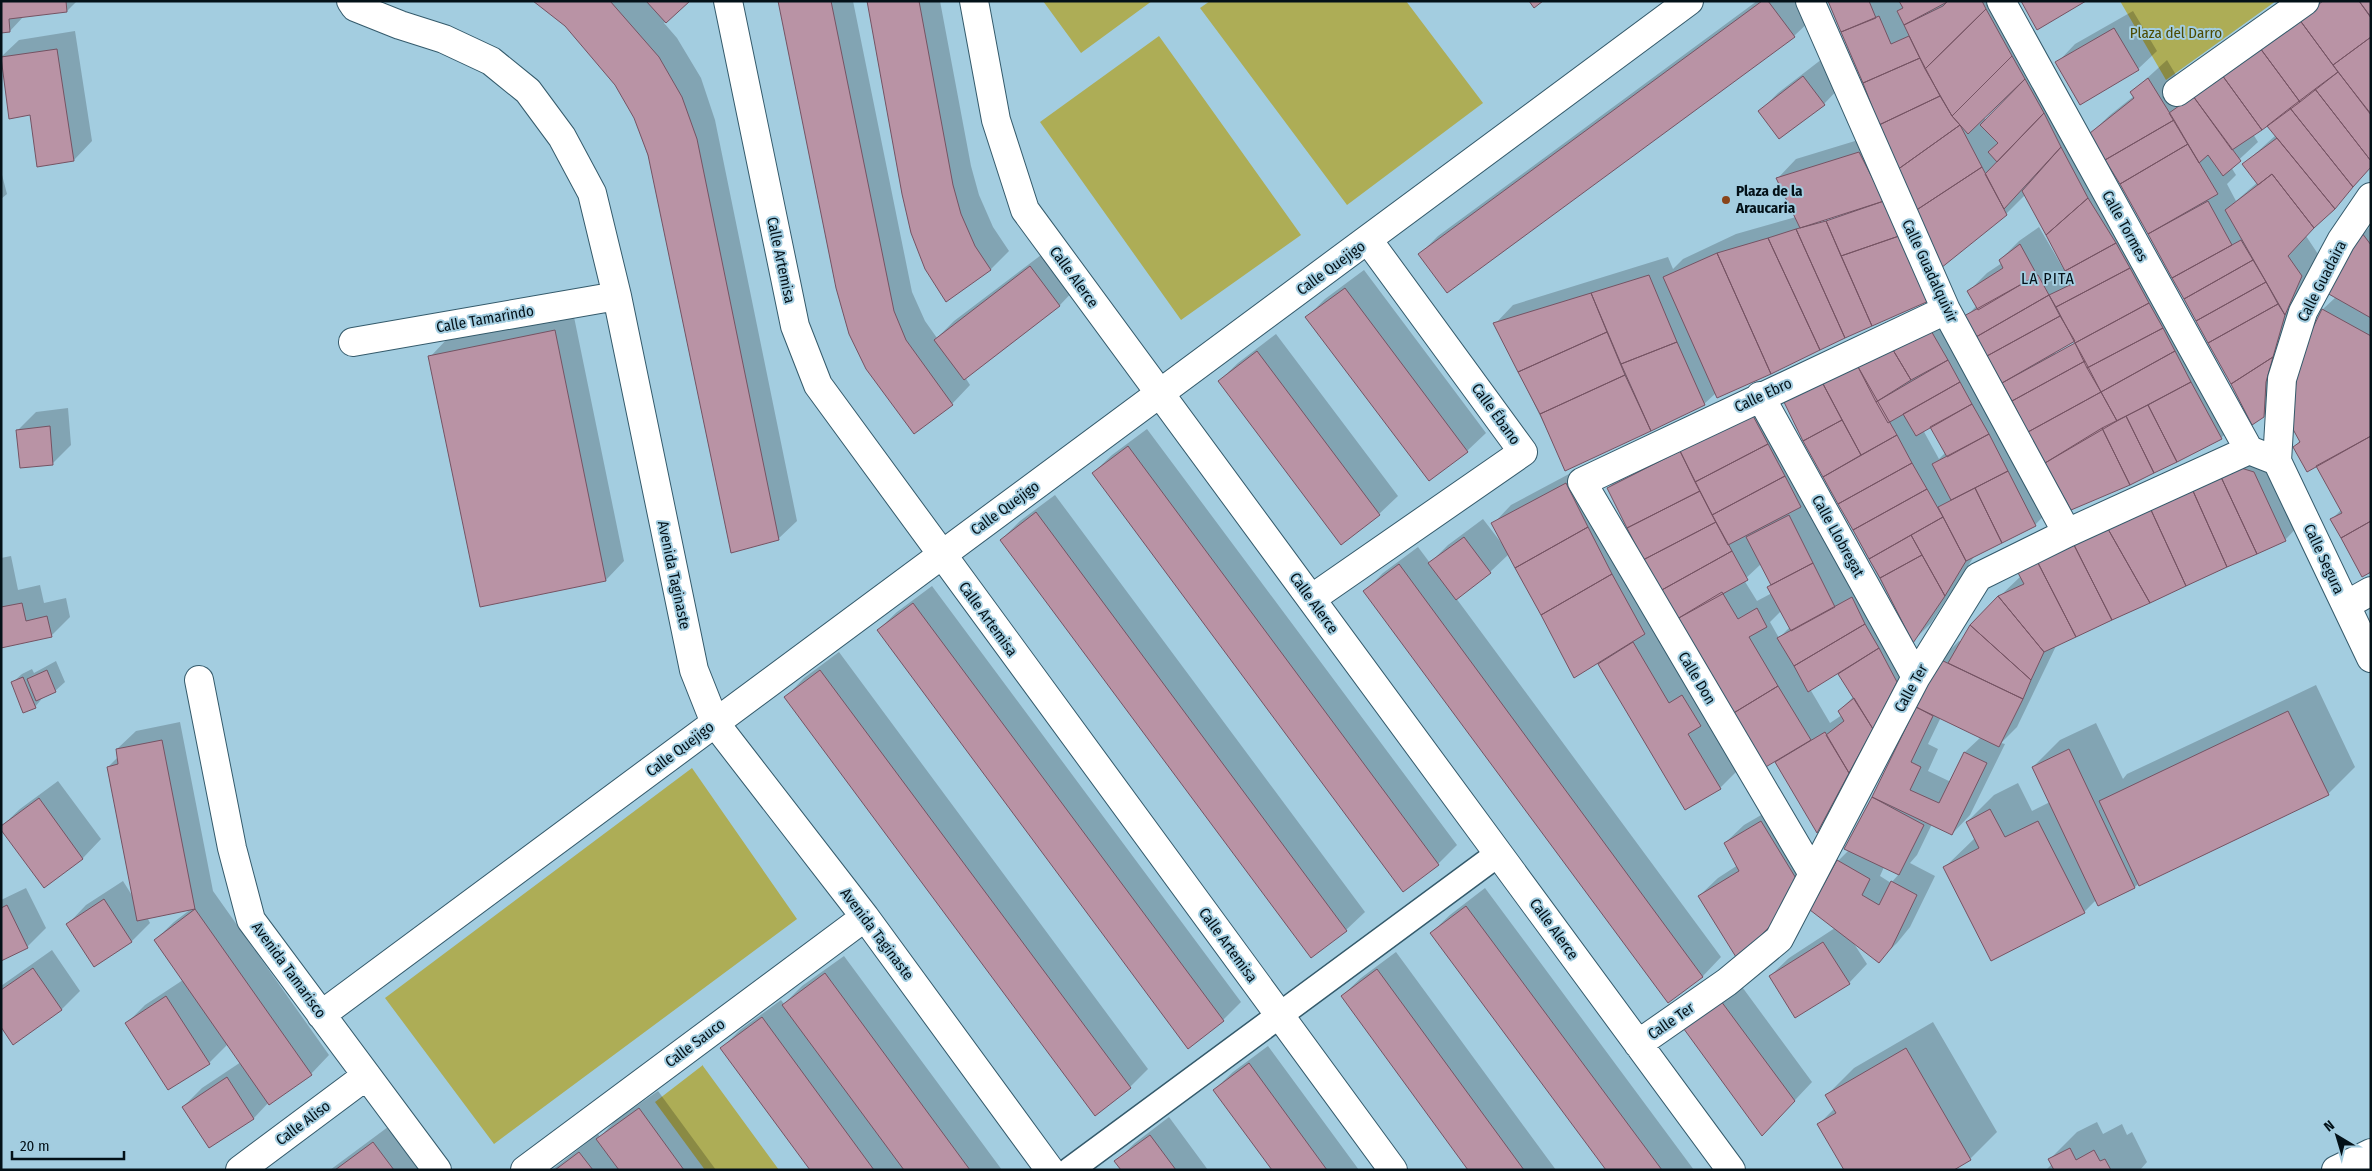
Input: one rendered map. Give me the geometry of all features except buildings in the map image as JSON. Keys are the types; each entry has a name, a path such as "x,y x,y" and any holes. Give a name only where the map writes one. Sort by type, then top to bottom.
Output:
{"street":[{"name":"Avenida Taginaste","path":"351,1 355,7 400,25 444,39 491,61 528,91 562,137 592,194 617,296 694,670 715,723 865,917 1050,1170"},
{"name":"Calle Artemisa","path":"728,1 795,326 818,385 1393,1170"},
{"name":"Calle Alerce","path":"974,1 996,120 1025,210 1731,1170"},
{"name":"Calle Quejigo","path":"322,1015 1689,1"},
{"name":"Calle Guadalquivir","path":"1810,1 1946,310 2067,533"},
{"name":"Calle Tormes","path":"2001,1 2249,450"},
{"path":"2177,92 2305,1"},
{"name":"Calle Guadaira","path":"2278,461 2282,379 2304,312 2341,241 2371,197"},
{"name":"Calle Ébano","path":"1310,599 1524,452 1368,240"},
{"name":"Calle Tamarindo","path":"353,342 617,296"},
{"name":"Calle Ebro","path":"1582,482 1760,396 1946,310"},
{"name":"Calle Llobregat","path":"1760,396 1916,677"},
{"path":"2249,450 2278,461"},
{"name":"Calle Ter","path":"1638,1044 1727,982 1779,939 1916,677 1978,577 2067,533 2249,450"},
{"name":"Calle Segura","path":"2278,461 2371,658"},
{"name":"Calle Don","path":"1582,482 1813,874"},
{"path":"2346,605 2371,591"},
{"name":"Avenida Tamarisco","path":"199,680 232,848 252,920 437,1170"},
{"path":"1070,1170 1498,854"},
{"name":"Calle Sauco","path":"525,1170 865,917"},
{"name":"Calle Aliso","path":"240,1170 366,1076"},
{"path":"2336,1170 2371,1153"}],"green space":[{"path":"1043,1 1152,1 1081,53"},
{"path":"1210,1 1406,1 1483,103 1347,205 1200,8"},
{"name":"Plaza del Darro","path":"2120,1 2276,1 2166,80"},
{"path":"1159,36 1301,235 1181,320 1040,122"},
{"path":"692,768 797,919 494,1144 385,998"},
{"path":"703,1065 779,1170 705,1170 655,1102"}],"place":[{"name":"Plaza de la Araucaria","path":"1726,200"}],"district":[{"name":"LA PITA","path":"2048,278"}]}
